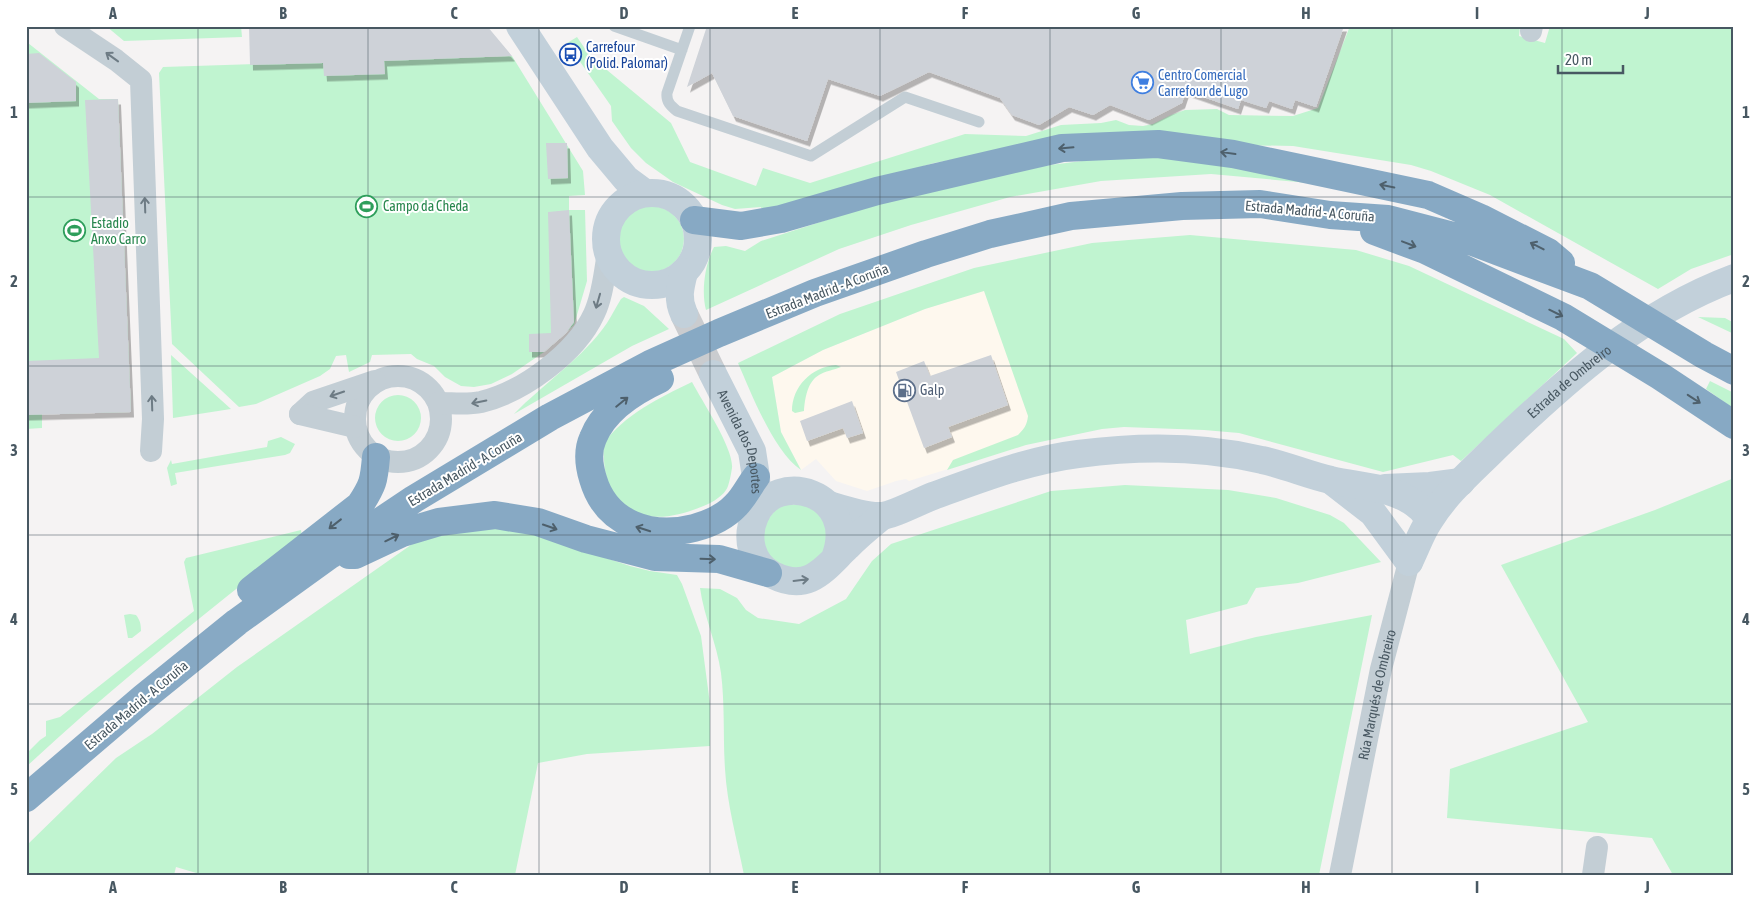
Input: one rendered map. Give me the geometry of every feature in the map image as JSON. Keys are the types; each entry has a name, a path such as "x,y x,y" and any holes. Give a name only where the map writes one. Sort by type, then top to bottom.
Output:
{"highway":[{"path":"694,220 741,226 782,219 877,191 1062,148 1158,144 1233,154 1428,195 1481,218 1548,252 1590,286"},
{"name":"Estrada Madrid - A Coruña","path":"26,798 143,698 237,622 330,555 414,499 550,417 650,364 719,332 815,294 926,254 990,234 1071,216 1182,206 1260,204 1330,215 1388,219 1465,239 1590,286 1734,371"},
{"path":"1330,215 1425,250 1564,316 1734,425"},
{"path":"719,332 682,368 642,387 618,404 602,422 593,438 589,452 590,470 596,488 604,503 617,516 634,526 652,532 685,530 716,520 736,505 754,464"},
{"path":"143,698 147,674 360,505 372,488 376,457"},
{"path":"330,555 355,555 402,533 439,522 495,515 538,522 586,539 655,557 719,559 768,573"}],"street":[{"path":"65,26 116,60 141,80 153,419 152,451"},
{"path":"520,26 600,148 626,179 645,193"},
{"path":"600,148 612,184 612,216"},
{"path":"644,285 659,285 672,281 684,272 693,261 698,248 698,234 694,220 686,207 674,198 660,193 645,193 632,197 620,205 612,216 607,228 605,241 613,265 621,274 632,281 660,291 682,310 679,291 684,272"},
{"path":"439,403 469,404 497,397 525,383 563,355 578,340 594,314 599,301 608,254"},
{"name":"Estrada de Ombreiro","path":"1427,524 1461,482 1539,406 1595,358 1684,299 1726,281"},
{"name":"Avenida dos Deportes","path":"713,374 754,464 757,513"},
{"path":"356,427 300,414 313,402 378,380 392,376 407,376 420,381 432,390 439,403 442,416 441,430 436,442 427,452 415,459 402,462 389,462 376,457 366,449 359,439 355,413 359,400 367,388 378,380"},
{"path":"768,573 782,579 797,582 812,578 825,570 856,538 882,517 942,493 1027,465 1075,454 1118,449 1224,452 1262,460 1330,480 1377,501 1407,500 1420,508 1427,524"},
{"path":"754,464 794,490 814,495 829,505 844,510 882,517"},
{"path":"1377,501 1430,486 1461,482"},
{"name":"Avenida dos Deportes","path":"768,573 759,563 753,551 750,538 752,525 757,513 766,501 779,493 794,490"},
{"path":"1377,501 1409,562"},
{"path":"829,505 837,517 840,531 840,545 835,558"},
{"name":"Rúa Marqués de Ombreiro","path":"1340,875 1381,669 1409,562 1427,524"},
{"path":"1592,875 1597,847"}],"lane":[{"path":"614,26 682,50"},
{"path":"690,26 667,98 669,104 677,111 811,156 905,97 979,122"}],"shaded area":[{"name":"Galp","path":"984,290 1040,401 1026,445 909,481 906,479 896,481 867,491 836,481 816,459 801,470 781,432 772,377 823,350 925,309"}],"green space":[{"path":"106,26 241,26 242,37 124,41"},
{"path":"1350,26 1520,26 1519,36 1545,43 1550,26 1734,26 1734,254 1691,269 1658,289 1490,195 1431,171 1411,165 1293,146 1049,142 934,163 763,213 761,207 735,209 722,205 673,182 646,163 631,148 612,121 611,106 567,43 577,37 590,56 671,123 690,162 756,186 763,168 810,183 965,134 1026,136 1061,125 1101,123 1116,120 1129,125 1143,126 1153,124 1185,110 1217,109 1229,115 1293,116 1318,108"},
{"name":"Estadio Anxo Carro","path":"26,43 99,99 118,99 131,412 42,414 42,428 26,429"},
{"name":"Campo da Cheda","path":"512,56 583,171 585,195 569,196 569,210 585,210 587,281 574,325 544,352 512,374 491,384 474,387 461,386 445,377 434,366 417,359 411,354 372,355 370,362 349,372 346,355 336,356 330,369 320,376 256,404 239,407 172,344 159,73 163,67"},
{"path":"1114,157 1164,157 1220,162 1352,187 1211,174 1101,181 1010,197 911,225 839,249 706,310 704,295 705,278 708,261 714,247 726,246 745,251 761,241 920,190 1026,168"},
{"path":"651,206 663,209 674,216 681,227 684,239 681,251 674,262 663,269 651,272 639,269 628,262 621,251 618,239 621,227 628,216 639,209"},
{"path":"1190,235 1356,250 1409,266 1564,339 1577,353 1461,461 1453,455 1383,472 1239,433 1124,427 1102,429 1026,445 947,470 953,460 1018,435 1025,427 1028,419 984,291 925,309 823,350 772,377 781,432 801,470 782,450 764,421 738,363 840,314 974,268 1092,243"},
{"path":"624,297 644,306 669,329 632,346 514,414 587,347 607,323"},
{"path":"1698,317 1725,318 1734,323 1734,334"},
{"path":"171,355 231,409 173,418"},
{"path":"836,365 841,367 821,374 809,386 804,411 795,413 792,411 796,394 805,379 819,370"},
{"path":"1710,381 1734,393 1734,409 1706,389"},
{"path":"692,382 728,449 732,468 727,488 721,496 704,506 678,514 654,517 632,511 614,495 608,484 603,444 632,415"},
{"path":"393,395 403,395 417,405 421,418 417,431 411,437 403,441 393,441 379,431 375,423 375,413 385,399"},
{"path":"281,437 295,444 290,453 175,473 177,484 171,486 167,468 171,460 172,464 267,447 268,441"},
{"path":"1734,478 1734,875 1673,875 1652,838 1447,818 1450,769 1588,722 1501,565 1655,510"},
{"path":"1125,485 1228,490 1276,498 1330,515 1344,523 1381,562 1298,583 1256,588 1247,604 1186,620 1190,654 1256,637 1372,615 1319,875 744,875 726,782 721,673 700,588 720,589 737,598 746,610 758,618 799,624 846,599 872,561 891,544 1051,491"},
{"path":"786,504 808,505 825,519 828,550 799,573 766,558 762,527 776,509"},
{"path":"513,527 550,534 630,566 677,575 701,636 710,704 710,746 587,754 538,763 515,875 203,875 176,867 174,875 26,875 26,846 116,758 152,734 237,667 418,540 475,530"},
{"path":"301,530 302,537 127,678 26,767 26,754 46,736 46,721 60,717 194,611 184,562 186,558"},
{"path":"124,615 136,615 140,622 141,631 132,638 128,638"}],"building":[{"path":"249,26 487,26 512,56 384,61 385,74 324,76 323,63 250,65"},
{"name":"Centro Comercial Carrefour de Lugo","path":"707,26 1344,26 1316,107 1295,100 1292,109 1269,101 1266,108 1241,100 1238,109 1186,91 1182,103 1149,120 1110,105 1093,115 1069,107 1039,125 1012,115 1000,98 929,72 880,96 828,79 807,141 733,116 712,73 687,87"},
{"path":"39,53 76,82 76,101 26,103 26,54"},
{"path":"118,99 131,412 26,415 26,361 99,358 85,100"},
{"path":"546,143 567,143 568,178 548,179"},
{"path":"569,210 574,322 566,333 544,352 529,352 529,334 551,333 548,212"},
{"path":"991,355 1008,405 948,427 952,437 924,448 896,372 924,361 930,376"},
{"path":"852,401 863,433 847,438 843,428 807,441 800,421"}],"tunnel":[{"path":"684,314 713,374"}],"place":[{"name":"Carrefour (Polid. Palomar)","path":"570,55"},
{"name":"Centro Comercial Carrefour de Lugo","path":"1142,83"},
{"name":"Campo da Cheda","path":"367,206"},
{"name":"Estadio Anxo Carro","path":"75,231"},
{"name":"Galp","path":"904,390"}]}
